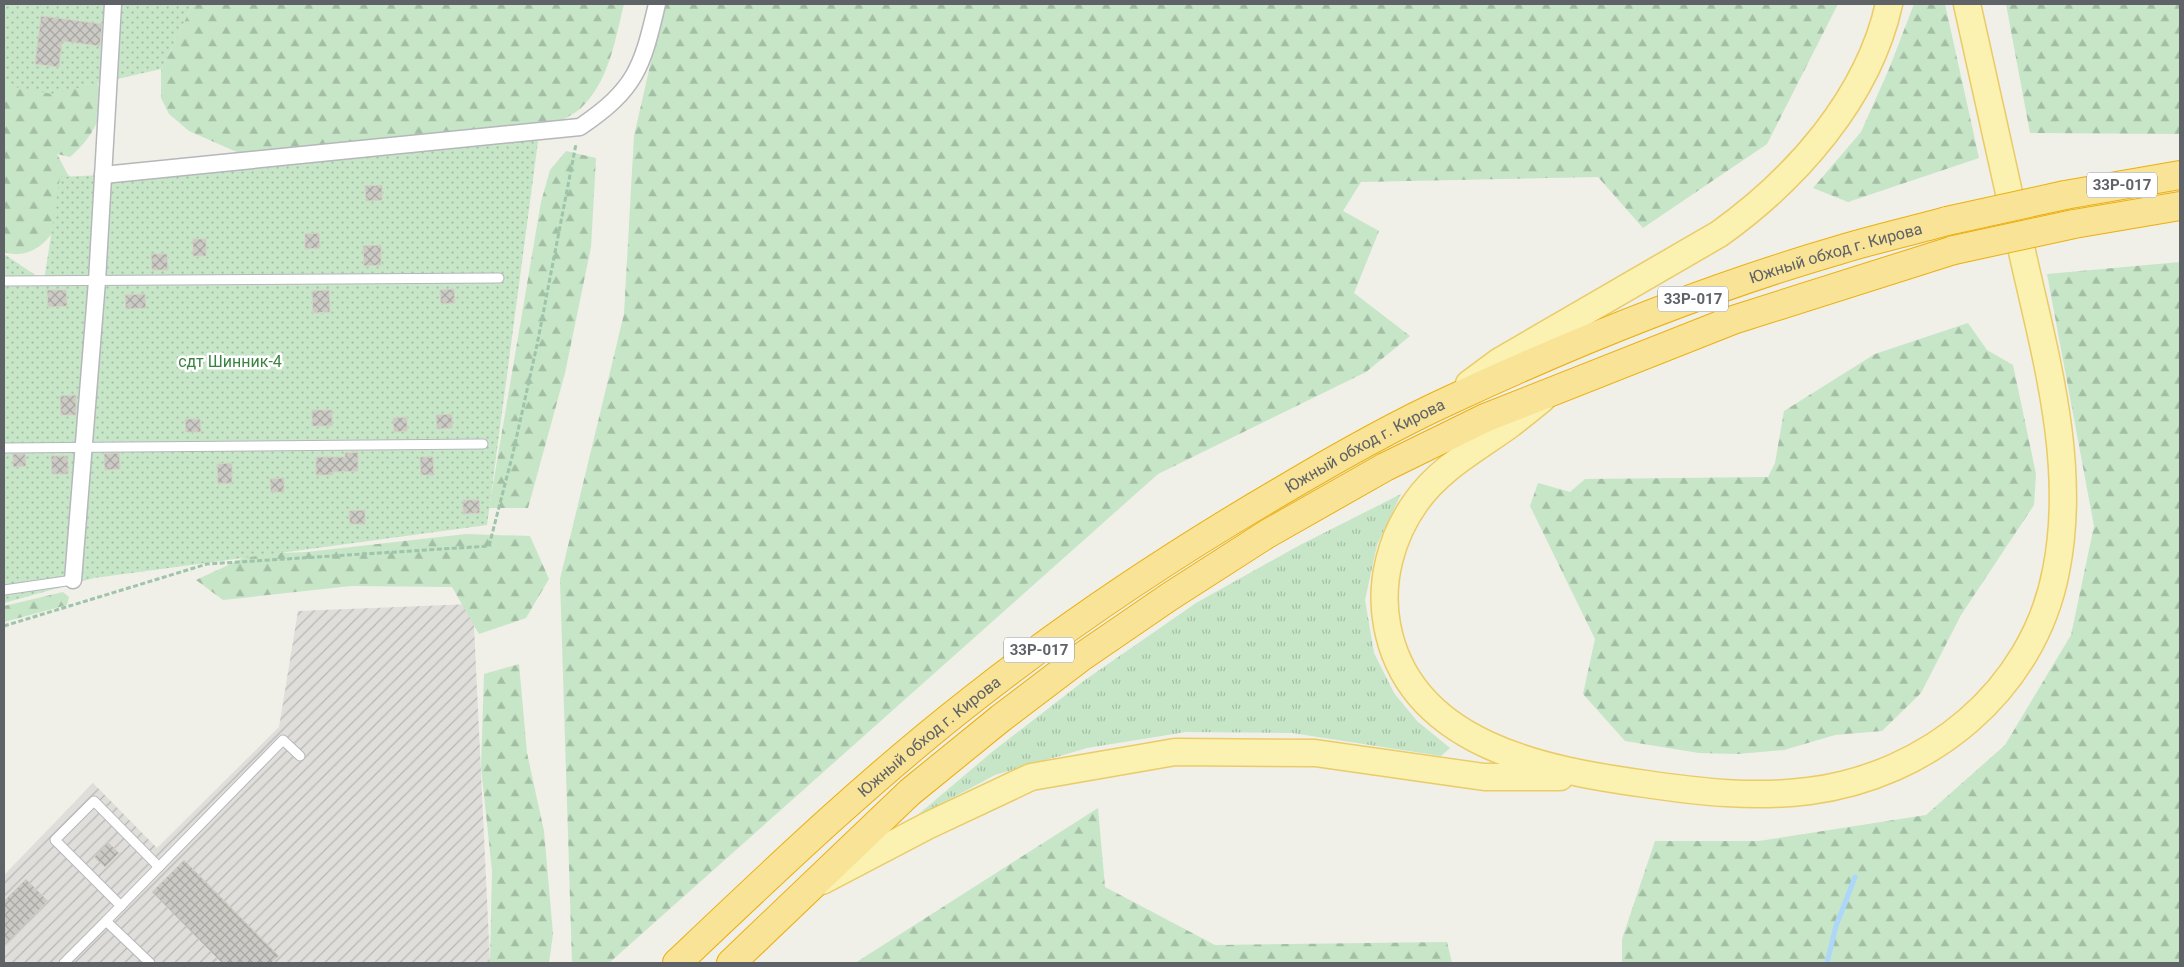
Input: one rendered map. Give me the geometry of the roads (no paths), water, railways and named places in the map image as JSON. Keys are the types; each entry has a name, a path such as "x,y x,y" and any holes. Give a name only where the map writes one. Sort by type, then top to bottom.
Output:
{"highway":[{"name":"Южный обход г. Кирова","path":"677,963 774,871 884,772 974,698 1127,586 1220,527 1341,456 1446,401 1597,336 1733,284 1839,250 1947,221 2065,195 2180,174"},
{"name":"Южный обход г. Кирова","path":"731,963 910,792 1001,718 1080,658 1169,597 1268,534 1385,467 1485,418 1732,320 1954,250 2074,224 2180,206"}],"main road":[{"path":"1446,401 1500,361 1719,234 1764,199 1812,150 1842,109 1862,76 1877,44 1889,4"},
{"path":"810,887 928,826 1031,777 1175,752 1316,753 1484,777 1596,777 1710,792 1765,794 1816,790 1868,778 1926,753 1956,732 1980,712 2002,687 2020,662 2036,632 2053,585 2060,546 2063,506 2057,418 2039,327 1967,4"},
{"path":"1547,395 1512,423 1459,460 1432,483 1416,502 1402,526 1388,567 1384,610 1395,654 1406,676 1421,698 1440,716 1475,740 1508,753 1596,777"}],"street":[{"path":"72,580 97,281 113,4"},
{"path":"103,175 580,127 607,109 622,94 636,72 646,52 657,4"}],"lane":[{"path":"4,281 499,278"},
{"path":"4,448 82,449 483,444"},
{"path":"4,590 72,580"},
{"path":"64,963 283,740 300,756"},
{"path":"121,906 56,840 94,801 159,867"},
{"path":"106,921 150,963"}],"waterway":[{"path":"1827,963 1836,926 1855,877"}],"park label":[{"name":"сдт Шинник-4","path":"230,361"}]}
